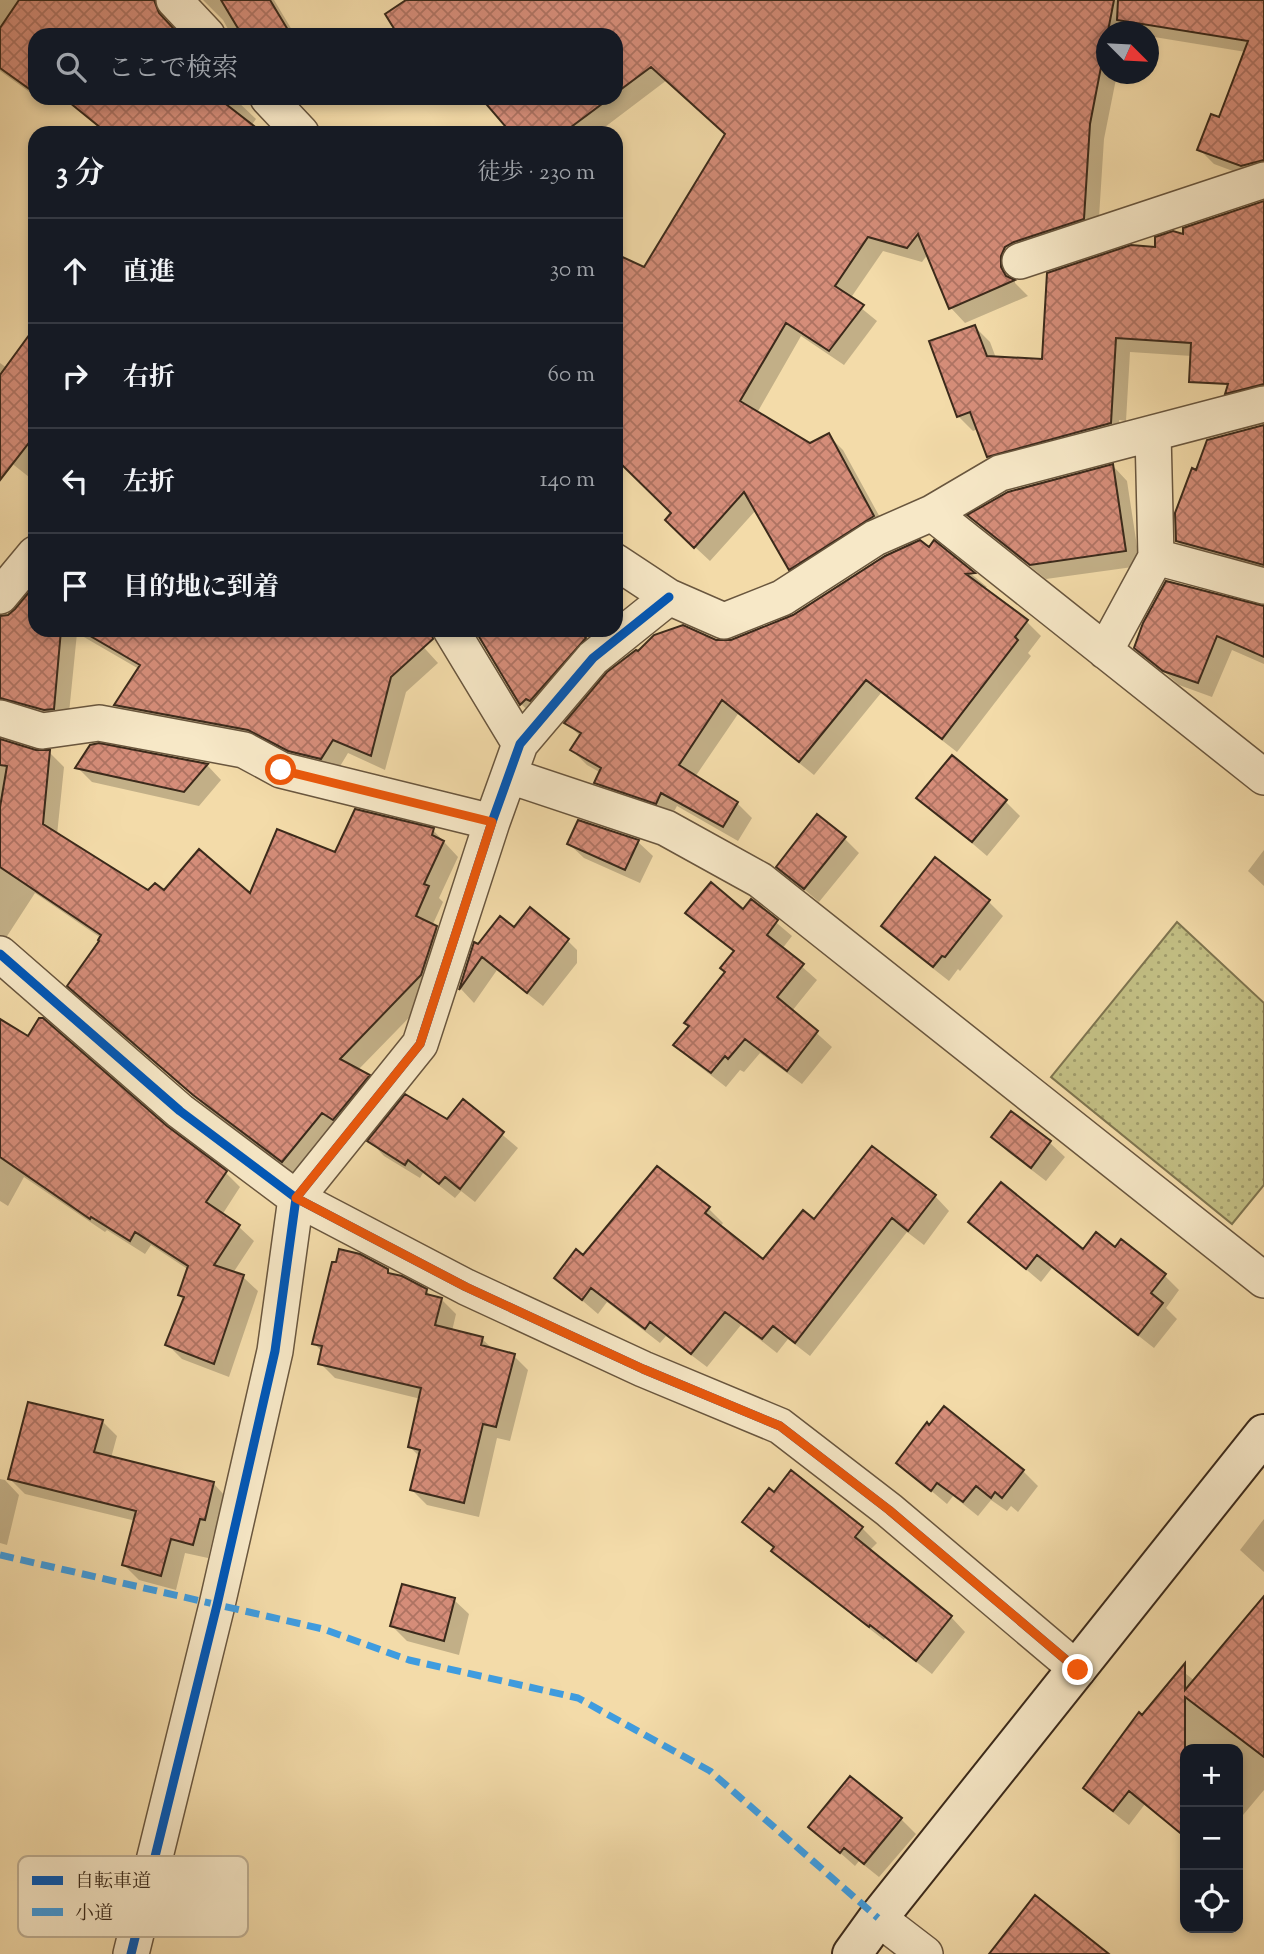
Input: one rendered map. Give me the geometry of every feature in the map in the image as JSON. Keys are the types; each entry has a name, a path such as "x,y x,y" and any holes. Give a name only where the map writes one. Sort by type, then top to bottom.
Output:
{"street":[{"path":"174,0 200,28"},
{"path":"275,105 294,126"},
{"path":"1020,261 1264,180"},
{"path":"623,567 669,597 724,621 782,598 875,538 932,513 1000,472 1264,404"},
{"path":"1105,651 1156,557 1153,433"},
{"path":"932,513 1264,777"},
{"path":"1156,557 1264,586"},
{"path":"0,596 28,562"},
{"path":"623,634 669,597"},
{"path":"454,637 515,760 666,828 760,880 1264,1280"},
{"path":"155,1856 217,1605 275,1351 296,1198 420,1044 492,822 515,760 593,658 619,637"},
{"path":"0,718 42,731 99,723 244,750 281,770 492,822"},
{"path":"0,954 180,1111 296,1198 466,1287 643,1369 780,1426 889,1510 1078,1670"},
{"path":"852,1954 1264,1434"},
{"path":"878,1918 925,1954"},
{"path":"131,1954 135,1937"}],"shaded area":[{"path":"1177,922 1264,1003 1264,1185 1232,1224 1051,1077"}],"building":[{"path":"19,0 154,0 159,13 173,28 28,28 28,88 0,68 0,28"},
{"path":"221,0 270,0 287,28 238,28"},
{"path":"406,0 1114,0 1110,21 1096,21 1098,84 1090,124 1084,219 1005,247 1001,256 1001,267 1006,276 1015,280 949,309 918,234 907,248 868,237 835,286 864,305 829,351 786,323 740,401 810,443 829,433 874,516 789,570 744,492 694,548 665,520 671,513 623,466 623,257 644,267 725,134 651,67 623,88 623,28 394,28 385,14"},
{"path":"1118,0 1264,0 1264,160 1241,166 1197,150 1211,114 1219,117 1248,41 1159,27 1159,21 1117,20"},
{"path":"73,105 227,105 254,126 98,126"},
{"path":"487,105 601,105 572,126 505,126"},
{"path":"1264,201 1264,384 1225,394 1228,384 1189,382 1191,343 1116,338 1111,423 987,457 970,412 957,417 929,341 975,325 987,356 1042,359 1047,273 1131,245 1155,247 1155,237 1173,231 1183,234 1183,228"},
{"path":"28,337 28,444 0,480 0,375"},
{"path":"1264,425 1264,565 1176,541 1175,513 1192,468 1196,470 1207,440"},
{"path":"1113,464 1126,551 1030,565 967,515 1008,492"},
{"path":"920,540 929,547 934,540 975,573 966,574 1028,620 1015,637 1018,640 942,739 866,680 799,762 722,700 679,765 738,802 723,827 661,793 656,804 594,783 601,768 570,750 581,733 564,723 607,672 638,651 654,635 683,625 716,640 731,640 793,615 885,556"},
{"path":"1166,581 1264,606 1264,657 1217,636 1198,683 1163,671 1134,648 1143,623"},
{"path":"28,593 28,637 60,637 54,709 44,710 0,698 0,616 8,615"},
{"path":"92,637 433,639 391,677 371,756 333,740 321,759 288,751 248,730 114,705 140,665"},
{"path":"479,637 585,637 530,701 526,699 520,705"},
{"path":"0,739 36,750 50,750 43,824 148,890 155,883 164,890 199,849 250,893 277,829 335,852 355,809 434,828 432,835 444,841 424,884 429,886 416,916 437,926 421,975 340,1059 370,1075 333,1120 322,1113 282,1162 193,1095 67,986 101,935 0,867 0,807 7,766 0,765"},
{"path":"99,743 208,764 184,792 75,768 90,745"},
{"path":"952,755 1007,800 972,842 916,798"},
{"path":"817,814 846,837 804,889 776,867"},
{"path":"578,820 639,840 625,870 567,844"},
{"path":"935,857 990,900 945,957 942,956 933,967 881,926"},
{"path":"711,882 743,909 751,899 778,920 767,935 804,964 777,997 818,1031 787,1071 745,1039 728,1059 725,1056 711,1073 673,1045 689,1026 684,1023 725,972 720,968 734,951 685,913"},
{"path":"530,907 569,939 527,993 482,957 459,990 474,942 478,944 500,916 514,927"},
{"path":"39,1018 43,1018 167,1126 227,1171 206,1202 240,1225 214,1265 244,1275 214,1364 165,1345 184,1297 178,1295 188,1266 135,1232 130,1241 91,1217 90,1219 0,1157 0,1019 28,1036"},
{"path":"405,1094 447,1119 463,1099 504,1132 460,1189 445,1177 439,1184 408,1160 405,1165 367,1141"},
{"path":"1011,1111 1051,1141 1031,1168 991,1137"},
{"path":"872,1146 936,1195 908,1231 892,1218 795,1343 773,1326 762,1339 725,1312 691,1354 650,1322 645,1329 591,1288 582,1300 554,1278 576,1249 583,1255 657,1166 710,1207 705,1213 763,1259 803,1210 814,1219"},
{"path":"1001,1182 1083,1249 1096,1232 1115,1247 1121,1239 1166,1274 1151,1293 1163,1303 1138,1335 1037,1255 1026,1269 968,1222"},
{"path":"339,1249 360,1254 388,1269 388,1273 402,1276 427,1289 426,1294 442,1298 435,1325 483,1337 481,1345 515,1354 496,1427 483,1424 464,1503 410,1490 420,1450 408,1447 421,1388 318,1364 322,1346 312,1344 332,1262 336,1262"},
{"path":"28,1402 103,1420 94,1452 214,1482 205,1520 200,1519 193,1545 171,1539 161,1576 122,1565 136,1511 8,1479"},
{"path":"944,1406 1024,1470 1002,1498 995,1492 991,1498 976,1486 963,1502 937,1483 931,1491 896,1463 927,1422 929,1425"},
{"path":"791,1470 863,1527 855,1537 952,1616 916,1661 771,1551 774,1547 742,1522 769,1488 774,1492"},
{"path":"402,1584 455,1598 444,1641 390,1626"},
{"path":"1264,1596 1264,1757 1185,1697 1185,1744 1180,1744 1180,1833 1129,1791 1113,1811 1083,1788 1139,1712 1142,1715 1185,1663 1185,1690"},
{"path":"850,1776 902,1818 864,1864 844,1848 840,1853 808,1827"},
{"path":"1035,1895 1109,1954 989,1954"}],"marked path":[{"path":"0,1555 323,1629 409,1660 578,1698 710,1771 878,1918"}],"cycle path":[{"path":"623,634 669,597"},
{"path":"155,1856 217,1605 275,1351 296,1198 420,1044 520,744 593,658 619,637"},
{"path":"0,954 180,1111 296,1198 466,1287 643,1369 780,1426 889,1510 1078,1670"},
{"path":"131,1954 135,1937"}],"route":[{"path":"281,770 492,822 420,1044 296,1198 466,1287 643,1369 780,1426 889,1510 1078,1670"}]}
